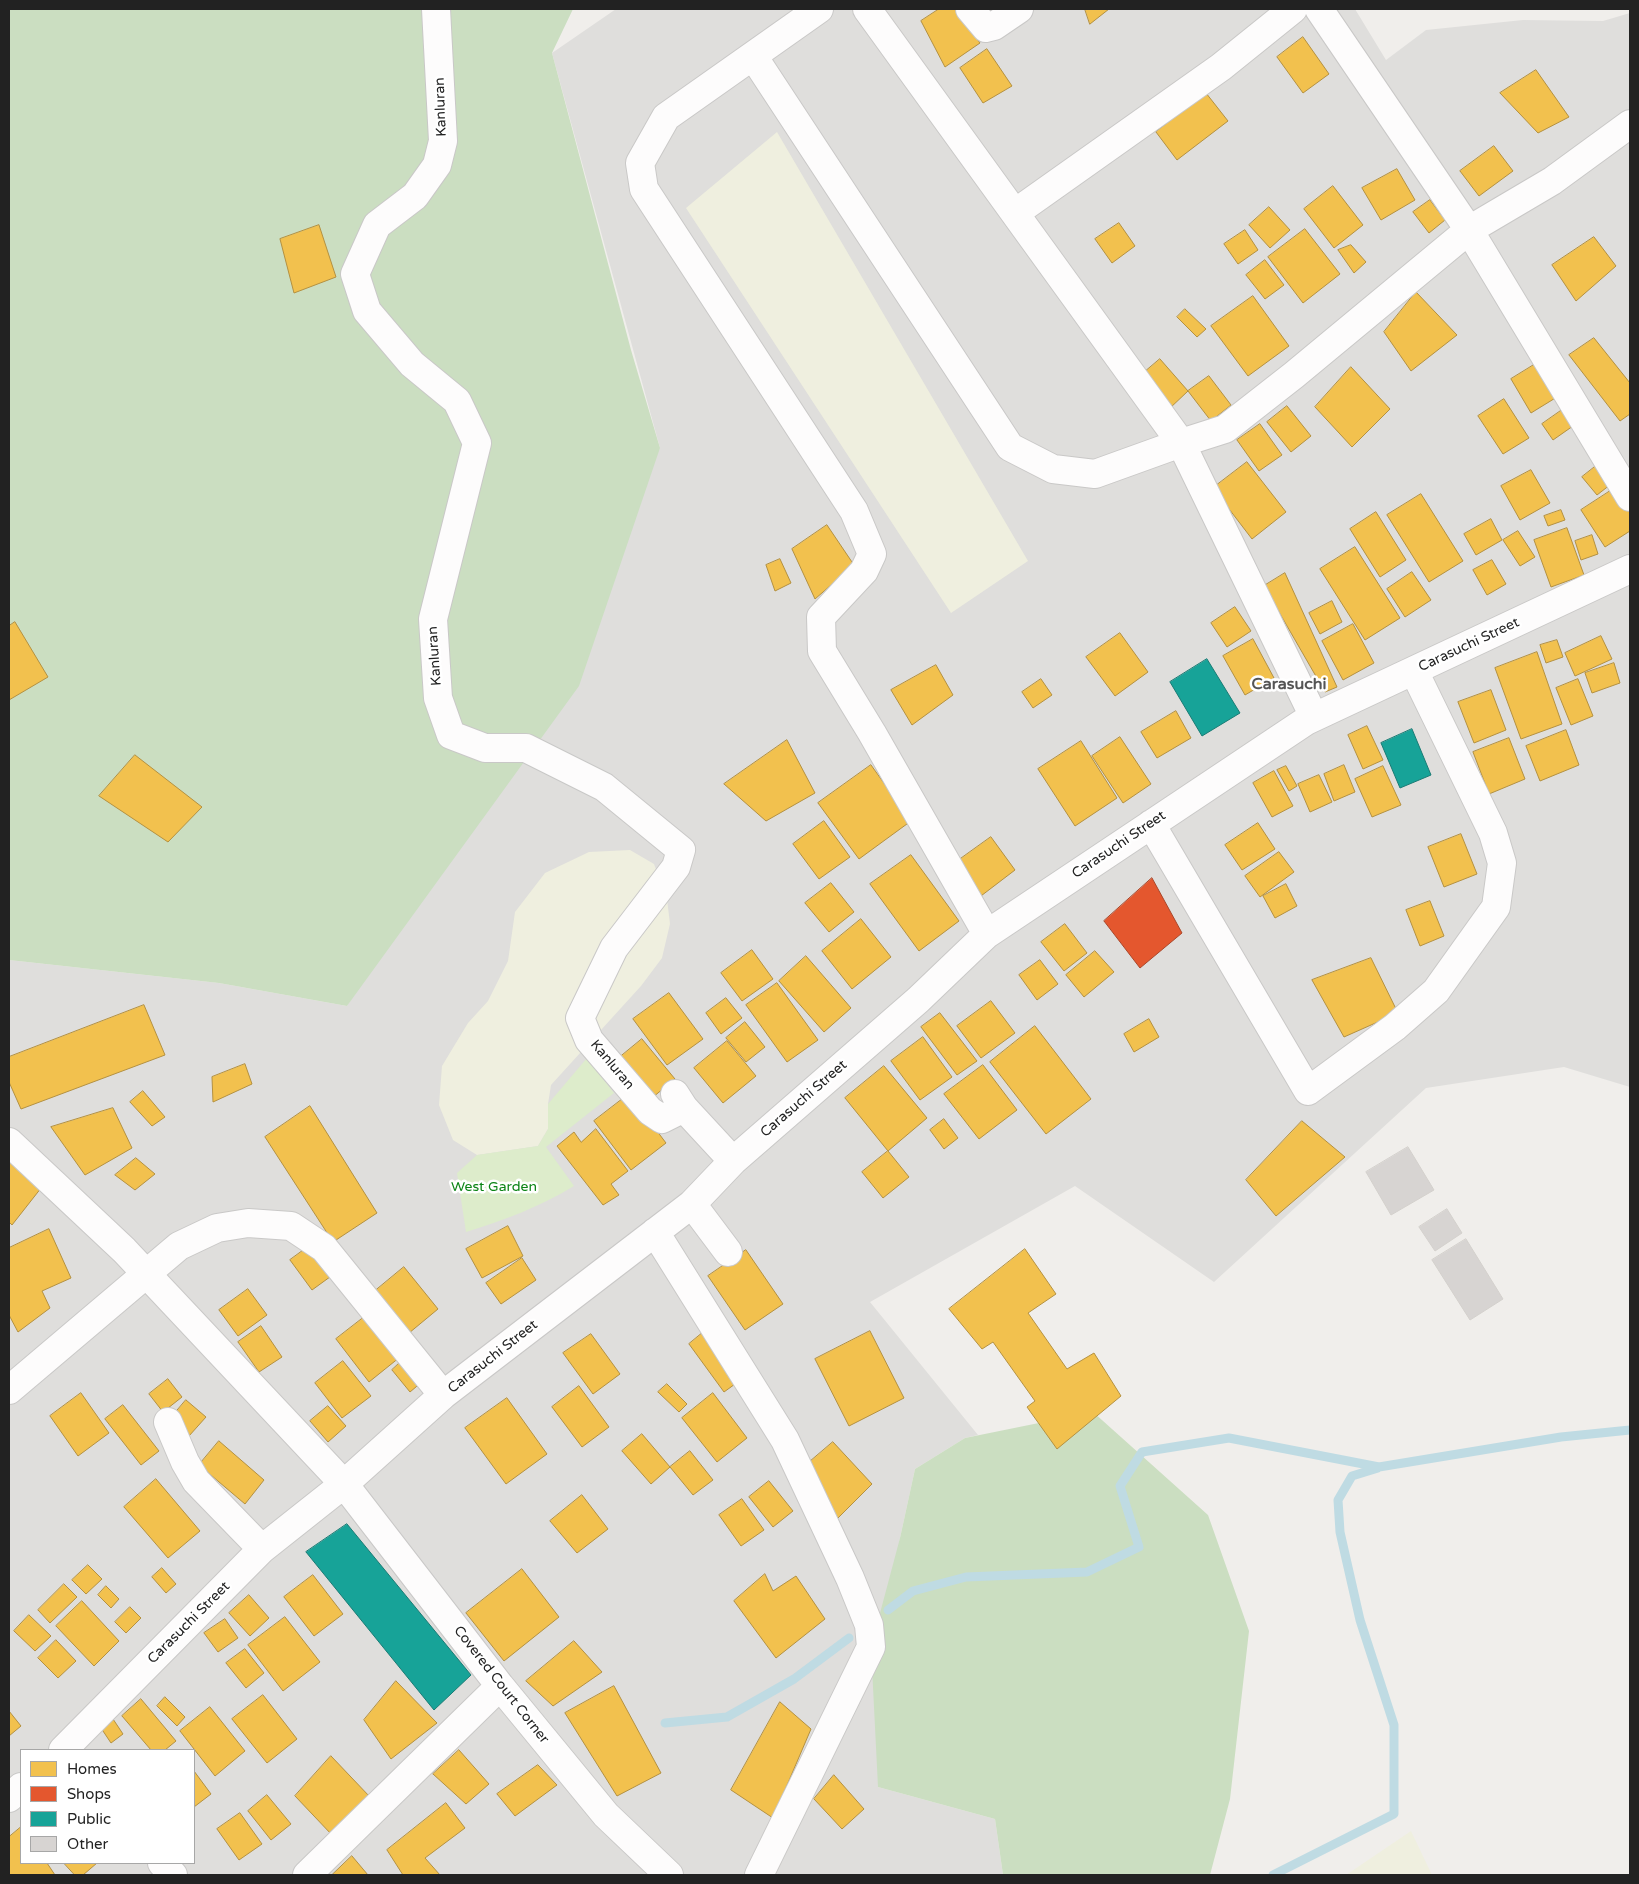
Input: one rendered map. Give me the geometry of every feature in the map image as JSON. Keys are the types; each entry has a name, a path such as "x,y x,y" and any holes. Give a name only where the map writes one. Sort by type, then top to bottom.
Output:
{"street":[{"name":"Kanluran","path":"436,9 443,141 437,165 415,196 376,225 355,274 367,311 412,364 457,401 478,443 433,619 438,698 451,735 485,748 526,748 595,782 604,787 681,850 676,866 614,948 580,1018 590,1040 650,1110 662,1119 680,1101 733,1161"},
{"path":"819,9 666,117 640,163 644,189 854,511 872,554 864,571 821,617 822,651 872,733 987,934"},
{"path":"867,9 1181,443 1314,717"},
{"path":"970,9 986,28 994,26 1019,9"},
{"path":"1015,214 1221,67 1293,9"},
{"path":"1319,9 1469,230 1630,497"},
{"path":"753,56 1010,447 1054,468 1095,474 1224,429 1294,375 1469,230 1552,181 1630,124"},
{"name":"Carasuchi Street","path":"66,1749 262,1549 344,1484 443,1395 692,1204 733,1161 918,1000 987,934 1314,717 1630,569"},
{"path":"1151,824 1308,1090 1395,1027 1436,991 1496,908 1502,863 1493,834 1414,671"},
{"name":"Covered Court Corner","path":"9,1142 124,1250 344,1484 500,1686 606,1815 668,1875"},
{"path":"692,1204 728,1252"},
{"path":"9,1390 179,1246 217,1228 248,1223 291,1226 324,1248 443,1395"},
{"path":"655,1232 785,1440 850,1578 869,1625 871,1647 759,1875"},
{"path":"168,1422 185,1462 196,1481 262,1549"},
{"path":"307,1875 500,1686"},
{"path":"9,1798 20,1788"},
{"path":"163,1864 173,1875"}],"shaded area":[{"path":"616,9 1355,9 1386,60 1426,30 1523,20 1603,21 1630,13 1630,1087 1564,1067 1426,1088 1214,1282 1075,1186 870,1302 978,1435 965,1438 915,1469 900,1538 878,1787 995,1819 1003,1875 9,1875 9,960 219,983 347,1006 660,448 552,53"}],"green space":[{"path":"9,9 573,9 552,53 631,350 660,448 579,686 347,1006 219,983 9,960"},
{"path":"777,132 1028,561 951,613 686,208"},
{"path":"630,850 654,864 667,899 670,924 662,958 641,986 551,1085 548,1104 548,1129 538,1146 477,1155 453,1140 439,1105 442,1066 468,1023 488,1001 508,961 515,912 545,873 589,852"},
{"name":"West Garden","path":"587,1058 614,1093 546,1147 574,1186 522,1212 466,1232 457,1173 477,1155 538,1146 548,1129 548,1104"},
{"path":"1093,1412 1208,1515 1249,1631 1230,1799 1210,1875 1003,1875 995,1819 878,1787 871,1647 900,1538 915,1469 965,1438"},
{"path":"1411,1831 1432,1875 1346,1875"}],"building: Homes":[{"path":"939,9 956,9 980,43 945,67 921,21"},
{"path":"1085,9 1109,9 1090,24"},
{"path":"1303,37 1329,74 1303,93 1277,57"},
{"path":"987,49 1012,86 983,103 960,68"},
{"path":"1536,70 1569,117 1538,133 1500,93"},
{"path":"1206,93 1228,121 1177,160 1156,132"},
{"path":"1494,146 1513,171 1479,196 1460,171"},
{"path":"1397,169 1415,200 1381,220 1362,188"},
{"path":"1333,186 1363,225 1334,248 1304,209"},
{"path":"1430,200 1445,220 1429,233 1413,212"},
{"path":"1269,207 1290,230 1270,248 1249,225"},
{"path":"1119,223 1135,246 1112,263 1095,239"},
{"path":"319,225 336,277 294,293 280,239"},
{"path":"1305,229 1340,274 1303,303 1268,257"},
{"path":"1245,230 1258,250 1238,264 1224,244"},
{"path":"1594,237 1616,266 1576,301 1552,265"},
{"path":"1351,245 1366,262 1354,273 1338,250"},
{"path":"1265,260 1284,285 1265,299 1246,275"},
{"path":"1416,292 1457,335 1411,371 1384,332"},
{"path":"1253,296 1289,346 1248,376 1211,326"},
{"path":"1185,309 1206,329 1197,337 1177,317"},
{"path":"1594,338 1630,383 1630,414 1620,421 1569,355"},
{"path":"1160,359 1188,391 1169,409 1140,376"},
{"path":"1537,363 1557,397 1531,413 1511,379"},
{"path":"1351,367 1390,409 1352,447 1315,407"},
{"path":"1209,376 1231,405 1211,421 1188,391"},
{"path":"1504,399 1529,438 1503,454 1478,416"},
{"path":"1287,406 1311,436 1291,452 1267,422"},
{"path":"1562,410 1573,426 1553,440 1542,424"},
{"path":"1260,424 1282,455 1259,471 1237,440"},
{"path":"1247,462 1286,512 1252,539 1213,488"},
{"path":"1601,462 1615,481 1597,495 1582,477"},
{"path":"1531,470 1550,503 1520,520 1501,486"},
{"path":"1621,484 1630,499 1630,531 1605,547 1581,510"},
{"path":"1421,494 1463,561 1429,582 1387,515"},
{"path":"1561,510 1565,520 1548,526 1544,516"},
{"path":"1376,512 1406,560 1380,577 1350,529"},
{"path":"1491,519 1502,540 1476,555 1464,534"},
{"path":"827,525 854,565 815,599 792,549"},
{"path":"1567,528 1584,575 1551,587 1534,540"},
{"path":"1518,531 1535,557 1520,566 1503,540"},
{"path":"1592,535 1598,554 1581,560 1575,541"},
{"path":"1355,547 1400,618 1365,640 1320,569"},
{"path":"780,559 791,583 775,591 766,565"},
{"path":"1492,560 1506,584 1487,595 1473,570"},
{"path":"1412,572 1431,600 1405,617 1387,589"},
{"path":"1285,573 1337,687 1325,692 1264,586"},
{"path":"1332,601 1342,622 1320,634 1309,613"},
{"path":"1235,607 1251,631 1227,647 1211,623"},
{"path":"15,622 48,677 9,700 9,626"},
{"path":"1353,624 1374,663 1343,680 1322,641"},
{"path":"1120,633 1148,672 1115,696 1086,657"},
{"path":"1601,636 1612,659 1575,676 1565,653"},
{"path":"1253,639 1274,678 1245,695 1223,656"},
{"path":"1557,640 1563,657 1546,663 1540,645"},
{"path":"1537,652 1562,724 1521,739 1495,668"},
{"path":"1614,663 1620,683 1592,693 1585,673"},
{"path":"936,665 953,695 912,725 891,690"},
{"path":"1041,679 1052,695 1033,708 1022,692"},
{"path":"1578,679 1593,716 1571,725 1556,688"},
{"path":"1491,690 1506,730 1474,743 1458,702"},
{"path":"1176,711 1191,738 1157,758 1141,732"},
{"path":"1367,726 1383,760 1363,769 1348,735"},
{"path":"1566,730 1579,765 1540,781 1526,746"},
{"path":"1120,737 1151,784 1123,803 1092,756"},
{"path":"1509,738 1525,779 1489,794 1473,752"},
{"path":"787,740 815,793 766,821 724,784"},
{"path":"1081,741 1117,798 1075,826 1038,769"},
{"path":"135,755 202,807 168,842 99,796"},
{"path":"871,765 911,821 859,859 818,803"},
{"path":"1344,765 1355,792 1334,801 1324,774"},
{"path":"1286,766 1297,786 1289,791 1277,770"},
{"path":"1383,766 1401,805 1372,817 1355,779"},
{"path":"1274,771 1293,806 1272,817 1253,783"},
{"path":"1319,775 1332,802 1310,812 1298,784"},
{"path":"824,821 850,857 819,879 793,844"},
{"path":"1258,823 1275,849 1242,870 1225,845"},
{"path":"1461,834 1477,874 1444,887 1428,847"},
{"path":"991,837 1015,870 977,899 952,865"},
{"path":"1279,852 1294,872 1260,897 1245,876"},
{"path":"911,855 959,921 919,951 870,884"},
{"path":"831,883 854,912 829,932 805,903"},
{"path":"1286,884 1297,906 1275,918 1263,896"},
{"path":"1430,901 1444,936 1420,946 1406,910"},
{"path":"861,919 891,957 852,989 822,951"},
{"path":"1065,924 1087,953 1064,971 1041,942"},
{"path":"752,950 773,979 742,1001 721,973"},
{"path":"1095,951 1114,972 1084,997 1066,975"},
{"path":"806,956 851,1008 824,1032 779,981"},
{"path":"1371,958 1398,1013 1344,1037 1312,980"},
{"path":"1040,960 1058,984 1037,1000 1019,975"},
{"path":"777,983 818,1040 787,1062 746,1005"},
{"path":"669,993 703,1039 667,1065 633,1019"},
{"path":"726,998 742,1018 721,1034 706,1013"},
{"path":"991,1001 1015,1033 981,1058 957,1026"},
{"path":"144,1005 165,1055 21,1109 9,1082 9,1057"},
{"path":"940,1013 977,1061 957,1075 921,1027"},
{"path":"1149,1019 1159,1037 1134,1052 1124,1034"},
{"path":"745,1022 765,1047 746,1062 726,1038"},
{"path":"1035,1026 1091,1099 1046,1134 990,1062"},
{"path":"923,1037 952,1077 920,1100 891,1061"},
{"path":"642,1039 675,1079 647,1102 614,1062"},
{"path":"727,1041 756,1076 723,1103 694,1068"},
{"path":"245,1064 252,1084 213,1102 212,1077"},
{"path":"983,1065 1017,1110 979,1139 944,1094"},
{"path":"884,1066 927,1118 888,1151 845,1098"},
{"path":"143,1091 165,1117 152,1126 130,1102"},
{"path":"629,1094 666,1143 631,1170 594,1121"},
{"path":"310,1106 377,1213 333,1242 265,1137"},
{"path":"113,1108 132,1148 85,1175 51,1127"},
{"path":"944,1119 958,1138 944,1149 930,1130"},
{"path":"1302,1121 1345,1157 1276,1216 1246,1180"},
{"path":"596,1129 628,1171 611,1184 619,1195 603,1205 557,1146 574,1132 581,1142"},
{"path":"888,1151 909,1177 883,1198 862,1172"},
{"path":"9,1152 45,1183 12,1225 9,1222"},
{"path":"136,1158 155,1174 135,1190 115,1175"},
{"path":"508,1226 523,1256 482,1278 466,1249"},
{"path":"49,1229 71,1278 42,1291 50,1308 18,1332 9,1315 9,1248"},
{"path":"312,1244 334,1274 312,1290 290,1260"},
{"path":"1025,1249 1056,1294 1028,1313 1067,1369 1094,1353 1121,1396 1057,1449 1027,1407 1035,1401 993,1342 982,1349 949,1309"},
{"path":"746,1250 783,1304 745,1330 708,1276"},
{"path":"522,1258 536,1280 501,1304 486,1283"},
{"path":"404,1267 438,1309 403,1338 369,1296"},
{"path":"248,1289 267,1315 238,1336 219,1310"},
{"path":"372,1311 405,1353 369,1382 336,1339"},
{"path":"261,1326 282,1357 259,1372 238,1342"},
{"path":"706,1330 742,1379 724,1392 689,1344"},
{"path":"870,1331 904,1398 849,1426 815,1359"},
{"path":"591,1334 620,1374 593,1394 563,1353"},
{"path":"405,1358 423,1381 410,1392 392,1370"},
{"path":"343,1361 371,1396 342,1418 315,1383"},
{"path":"168,1379 182,1397 163,1412 149,1394"},
{"path":"667,1384 687,1404 679,1412 658,1392"},
{"path":"579,1386 609,1427 582,1447 552,1407"},
{"path":"81,1393 109,1433 78,1456 50,1416"},
{"path":"713,1393 747,1438 717,1462 682,1418"},
{"path":"507,1398 547,1454 506,1484 465,1428"},
{"path":"186,1400 206,1417 189,1436 170,1419"},
{"path":"123,1405 159,1451 141,1465 105,1419"},
{"path":"328,1406 346,1426 328,1442 310,1421"},
{"path":"642,1434 670,1467 651,1484 622,1451"},
{"path":"219,1441 264,1480 245,1504 199,1465"},
{"path":"833,1442 872,1484 834,1522 806,1465"},
{"path":"690,1451 713,1480 693,1495 670,1467"},
{"path":"156,1479 200,1531 168,1558 124,1507"},
{"path":"769,1481 793,1511 773,1527 749,1497"},
{"path":"582,1495 608,1529 577,1553 550,1521"},
{"path":"742,1499 764,1530 741,1546 719,1515"},
{"path":"88,1565 102,1579 86,1594 72,1580"},
{"path":"162,1568 176,1584 166,1593 152,1577"},
{"path":"522,1569 559,1617 504,1661 466,1613"},
{"path":"765,1574 773,1591 796,1576 825,1619 776,1658 734,1601"},
{"path":"313,1575 343,1614 314,1636 284,1597"},
{"path":"64,1584 77,1597 50,1623 38,1610"},
{"path":"106,1586 119,1599 111,1608 98,1595"},
{"path":"249,1595 269,1618 250,1636 229,1613"},
{"path":"82,1601 119,1641 94,1666 56,1626"},
{"path":"130,1607 141,1618 126,1633 115,1622"},
{"path":"29,1615 51,1636 35,1651 14,1631"},
{"path":"285,1617 320,1662 283,1691 248,1645"},
{"path":"225,1619 238,1638 218,1652 204,1633"},
{"path":"56,1640 76,1661 58,1678 38,1658"},
{"path":"574,1641 602,1672 553,1706 526,1681"},
{"path":"245,1649 264,1673 246,1688 226,1663"},
{"path":"396,1681 437,1723 391,1759 364,1720"},
{"path":"614,1686 661,1773 617,1796 565,1713"},
{"path":"263,1695 297,1739 267,1763 232,1719"},
{"path":"165,1697 185,1717 177,1726 157,1706"},
{"path":"141,1699 176,1741 166,1749 150,1749 122,1716"},
{"path":"780,1702 811,1729 773,1818 731,1790"},
{"path":"210,1707 245,1751 215,1776 180,1731"},
{"path":"9,1711 21,1726 9,1736"},
{"path":"111,1716 123,1734 111,1743 99,1725"},
{"path":"459,1750 489,1784 466,1804 433,1774"},
{"path":"331,1756 370,1797 332,1835 295,1796"},
{"path":"538,1765 557,1785 515,1816 497,1794"},
{"path":"195,1772 211,1794 195,1806"},
{"path":"834,1775 864,1809 842,1829 814,1799"},
{"path":"267,1795 291,1824 271,1840 248,1811"},
{"path":"446,1803 465,1828 425,1858 440,1875 403,1875 387,1850"},
{"path":"240,1813 262,1844 239,1860 217,1829"},
{"path":"20,1828 20,1864 48,1864 55,1875 9,1875 9,1837"},
{"path":"352,1856 368,1875 332,1875"},
{"path":"65,1864 96,1864 83,1875 75,1875"}],"building: Shops":[{"path":"1152,878 1182,933 1140,968 1104,921"}],"building: Public":[{"path":"1207,659 1240,713 1202,736 1170,682"},
{"path":"1412,729 1431,775 1400,788 1381,743"},
{"path":"347,1524 471,1675 434,1710 306,1552"}],"building: Other":[{"path":"1408,1147 1434,1190 1391,1215 1366,1172"},
{"path":"1447,1209 1462,1233 1435,1251 1419,1227"},
{"path":"1466,1239 1503,1299 1470,1320 1432,1260"}],"waterway":[{"path":"888,1610 913,1591 966,1577 1087,1572 1139,1547 1120,1486 1142,1452 1229,1438 1379,1467 1561,1437 1630,1430"},
{"path":"1273,1875 1394,1814 1394,1725 1360,1620 1340,1532 1338,1500 1352,1476 1378,1468"},
{"path":"665,1723 727,1717 794,1679 849,1638"}],"district":[{"name":"Carasuchi","path":"1289,685"}]}
